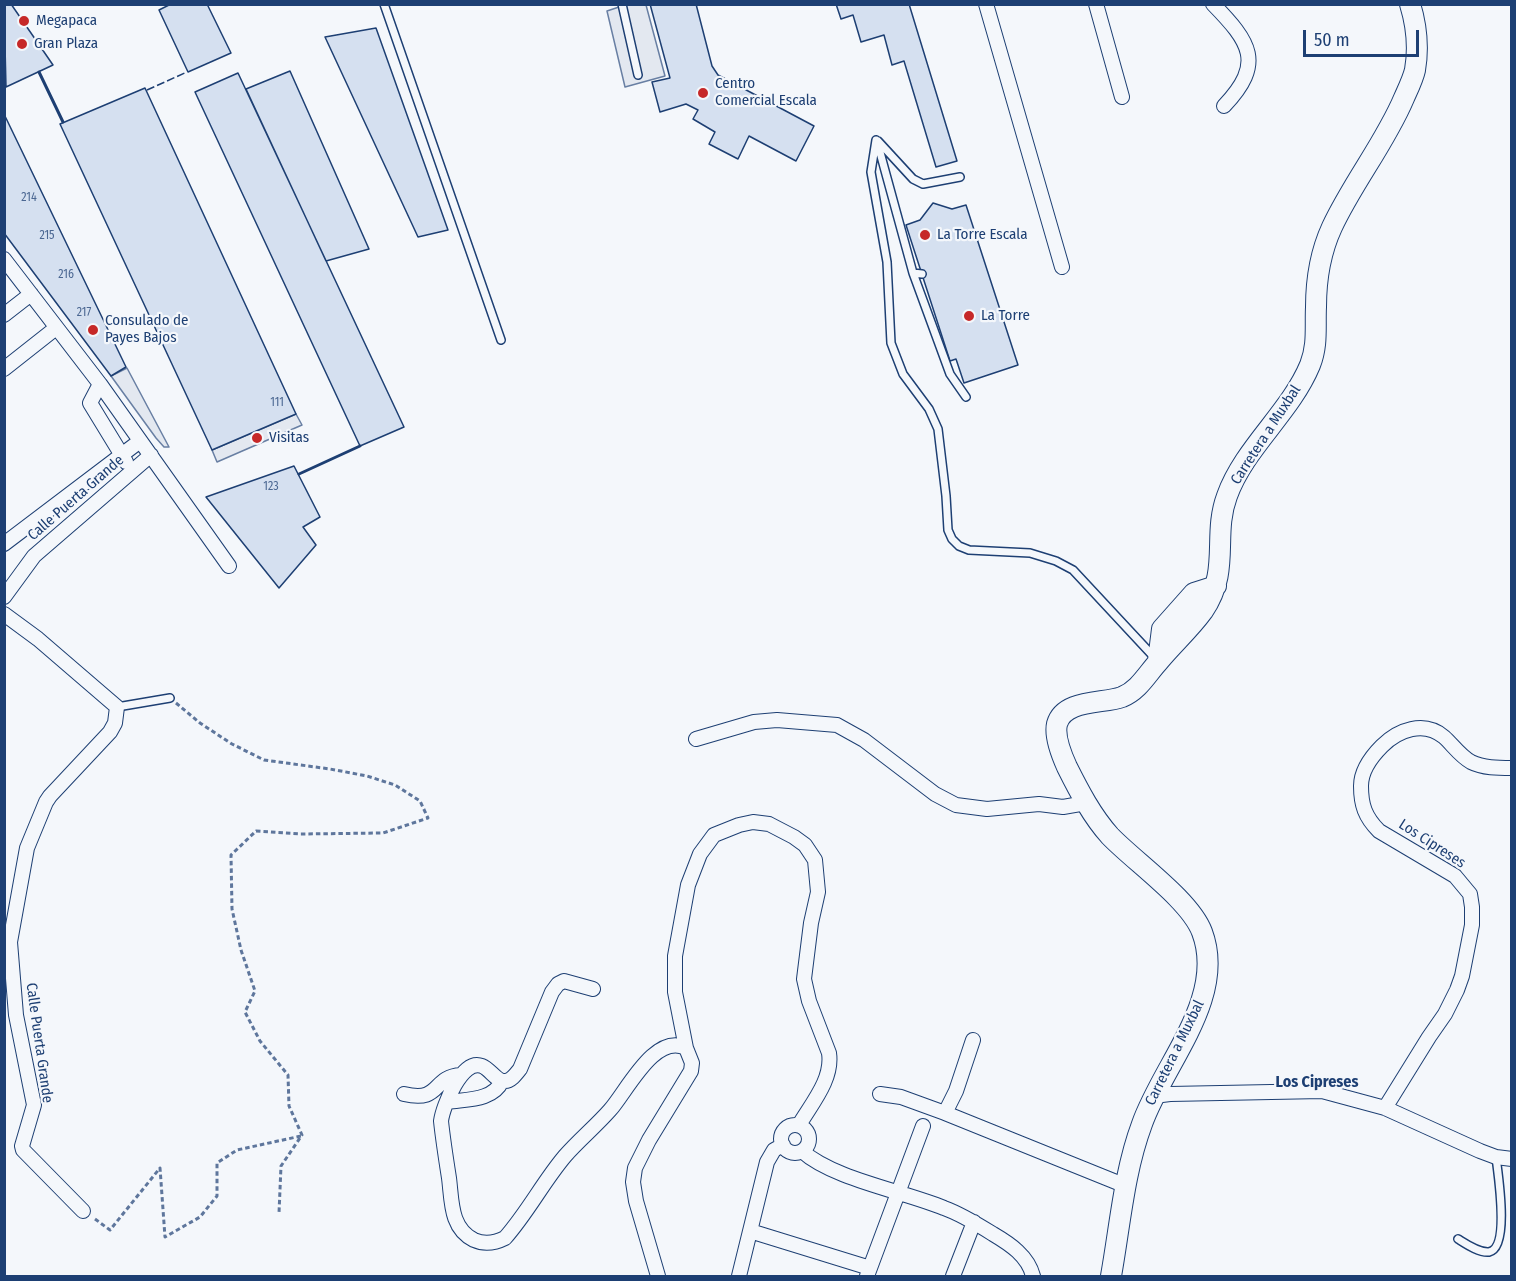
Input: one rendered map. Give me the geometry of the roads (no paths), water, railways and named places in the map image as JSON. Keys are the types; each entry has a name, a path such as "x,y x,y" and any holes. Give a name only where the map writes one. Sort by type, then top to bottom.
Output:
{"street":[{"path":"986,4 1062,267"},
{"path":"1096,4 1122,97"},
{"path":"1213,4 1243,40 1250,67 1240,90 1224,106"},
{"name":"Carretera a Muxbal","path":"1111,1276 1126,1186 1136,1143 1162,1095 1194,1020 1207,983 1209,958 1203,933 1189,910 1108,834 1086,803 1062,756 1056,728 1059,719 1072,708 1121,697 1134,690 1192,625 1216,586 1220,570 1226,498 1253,451 1285,410 1310,365 1317,343 1317,282 1321,255 1333,226 1396,116 1415,73 1418,40 1410,4"},
{"path":"4,259 100,384 229,566"},
{"path":"4,315 32,294"},
{"path":"4,369 57,328"},
{"path":"100,384 90,403 133,471"},
{"name":"Calle Puerta Grande","path":"4,544 140,441"},
{"name":"Calle Puerta Grande","path":"4,597 34,556 151,455"},
{"path":"4,614 38,639 117,707"},
{"name":"Calle Puerta Grande","path":"83,1211 23,1150 22,1146 34,1105 16,1015 10,942 27,848 46,802 110,732 115,723 117,707"},
{"path":"696,739 754,722 777,720 837,726 864,740 935,794 956,805 987,809 1039,804 1063,807 1086,803"},
{"name":"Los Cipreses","path":"1385,1108 1446,1014 1457,990 1470,935 1472,907 1470,894 1455,876 1379,831 1370,822 1364,812 1361,798 1361,782 1365,766 1374,753 1387,741 1406,730 1419,728 1441,734 1469,761 1485,766 1512,768"},
{"path":"658,1276 636,1201 633,1182 635,1168 649,1140 691,1071 692,1063 686,1048 675,992 675,956 688,885 700,854 714,835 753,822 769,824 805,844 811,852 817,874 818,892 811,922 804,979 830,1062 826,1078 799,1125"},
{"path":"593,990 564,981 558,984 552,992 519,1069 513,1077 502,1081 483,1066 474,1064 461,1075 442,1111 441,1121 452,1209 457,1225 466,1236 478,1242 495,1242 505,1238 565,1156 610,1110 645,1063 665,1047 679,1044 686,1048"},
{"path":"945,1113 956,1091 973,1040"},
{"path":"404,1094 423,1097 432,1093 443,1080 461,1075"},
{"path":"447,1102 489,1095 495,1092 502,1081"},
{"path":"1162,1095 1322,1091 1385,1108 1496,1157 1512,1159"},
{"path":"880,1094 901,1097 945,1113 1126,1186"},
{"path":"802,1151 808,1143 807,1131 799,1125 788,1126 781,1140 791,1152 802,1151 822,1166 944,1208 974,1222 1015,1249 1029,1265 1032,1276"},
{"path":"750,1231 868,1272 923,1126"},
{"path":"739,1276 767,1162 774,1150 783,1145"},
{"path":"953,1276 974,1222"}],"lane":[{"path":"384,4 501,340"},
{"path":"622,4 638,75"},
{"path":"876,140 913,179 923,184 960,177"},
{"path":"876,140 913,273 950,374 966,397"},
{"path":"876,140 872,172 887,262 891,344 903,374 929,409 938,429 948,530 952,539 959,546 969,550 1030,554 1056,561 1073,570 1158,661"},
{"path":"913,273 922,274"},
{"path":"117,707 171,698"},
{"path":"1458,1239 1486,1252 1492,1251 1497,1246 1501,1232 1496,1157"}],"place":[{"name":"Megapaca","path":"24,21"},
{"name":"Gran Plaza","path":"22,44"},
{"name":"Centro Comercial Escala","path":"703,93"},
{"name":"La Torre Escala","path":"925,235"},
{"name":"La Torre","path":"969,316"},
{"name":"Consulado de Payes Bajos","path":"93,330"},
{"name":"Visitas","path":"257,438"}],"district":[{"name":"Los Cipreses","path":"1317,1083"}]}
